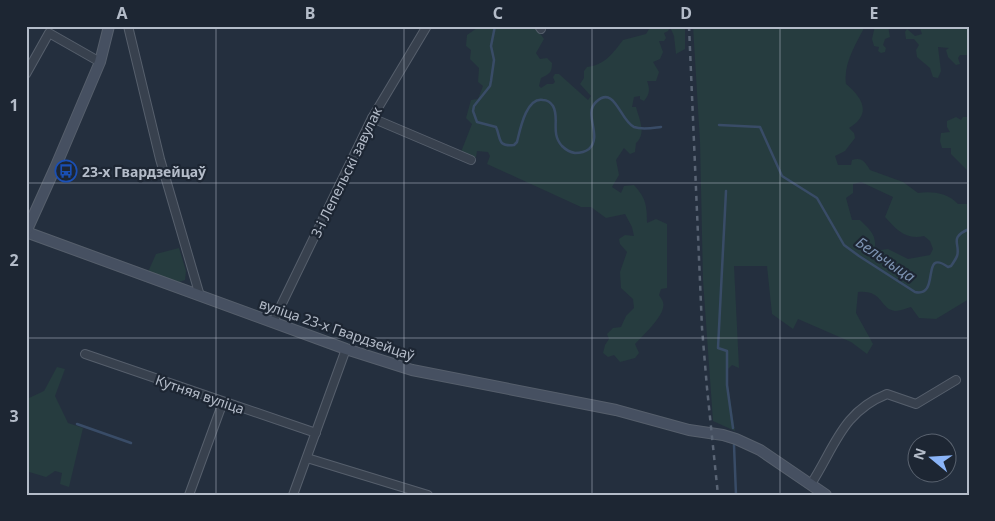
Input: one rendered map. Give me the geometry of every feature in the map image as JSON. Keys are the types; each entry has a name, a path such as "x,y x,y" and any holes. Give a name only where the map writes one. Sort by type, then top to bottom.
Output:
{"street":[{"path":"26,232 100,62 109,26"},
{"path":"128,26 160,159 200,296"},
{"name":"3-і Лепельскі завулак","path":"273,322 372,118 427,26"},
{"path":"26,74 49,33 100,62"},
{"path":"372,118 471,160"},
{"name":"вуліца 23-х Гвардзейцаў","path":"26,232 346,349 412,370 616,410 690,430 736,439 760,450 826,495"},
{"path":"293,495 346,349"},
{"name":"Кутняя вуліца","path":"85,354 316,433"},
{"path":"810,484 843,427 864,405 887,394 916,404 956,380"},
{"path":"189,495 223,402"},
{"path":"307,458 428,495"}],"green space":[{"path":"480,26 535,26 544,39 536,53 540,59 547,58 552,63 551,71 541,78 539,86 541,88 547,84 553,84 555,82 553,77 555,74 559,74 588,100 591,96 580,84 587,67 604,61 623,40 646,34 651,26 685,26 685,49 676,54 674,36 670,27 664,33 666,38 664,41 659,41 663,52 660,59 653,62 659,72 656,81 647,81 649,91 644,101 640,99 640,96 634,97 632,107 636,107 642,130 636,143 635,152 630,154 624,148 616,160 619,175 612,187 621,193 624,186 634,185 645,203 647,223 656,219 667,224 667,288 661,289 659,295 663,302 663,307 654,324 635,344 639,353 635,358 620,362 614,355 608,357 603,353 609,339 607,334 613,328 621,327 626,316 634,308 633,299 621,288 620,272 627,252 620,244 619,239 625,235 634,236 632,227 625,214 606,218 591,207 581,207 487,164 490,156 488,152 477,151 476,157 473,159 461,152 472,124 466,118 471,100 478,99 483,86 478,82 479,68 470,59 471,50 466,46 467,35"},
{"path":"693,26 865,26 846,69 846,84 857,95 863,112 856,123 849,128 854,133 855,138 845,151 835,156 838,165 851,165 852,160 861,160 870,170 903,182 918,193 929,192 939,194 949,197 958,204 969,204 969,299 936,319 919,318 911,307 895,311 890,310 872,294 858,292 856,313 873,344 867,354 851,342 798,319 793,329 772,314 767,266 734,266 739,368 732,365 728,369 728,385 735,431 713,421 703,280 700,142","holes":["861,182 893,197 885,217 902,233 912,237 924,236 930,241 933,249 930,255 908,259 888,249 881,250 875,246 873,235 869,229 860,220 852,220 846,198 853,193 853,184"]},
{"path":"875,26 888,26 890,37 885,39 883,45 886,48 885,52 881,53 878,51 879,47 874,46 872,39"},
{"path":"919,26 969,26 969,55 960,55 958,58 960,64 956,65 948,57 946,50 949,48 938,47 941,71 938,78 933,77 930,68 917,57 916,50 919,45 914,39 906,39 905,32 907,29 915,36 922,34"},
{"path":"956,117 961,120 963,117 969,117 969,172 951,154 951,148 942,148 940,141 941,133 950,132 947,127 947,121"},
{"path":"179,248 186,271 185,280 179,282 148,272 156,254"},
{"path":"57,367 65,369 55,396 68,423 83,428 69,487 60,484 62,473 55,471 46,477 26,471 26,397 29,398 44,391"}],"waterway":[{"name":"Бельчыца","path":"495,26 491,46 494,60 490,86 474,106 473,111 477,122 496,127 500,141 505,145 514,145 517,142 525,115 537,100 546,101 553,106 556,115 558,141 565,149 573,153 586,151 593,144 594,132 591,113 596,102 603,98 608,97 613,100 625,118 634,127 644,129 661,127"},
{"name":"Бельчыца","path":"719,125 760,127 782,176 817,198 844,245 915,292 923,292 927,288 935,263 948,267 951,266 958,252 957,238 969,229"},
{"path":"726,191 718,348 727,351 727,385 733,428"},
{"path":"77,424 131,443"},
{"path":"734,445 736,495"}],"railway":[{"path":"689,26 702,328 718,495"}],"place":[{"name":"23-х Гвардзейцаў","path":"66,171"}]}
